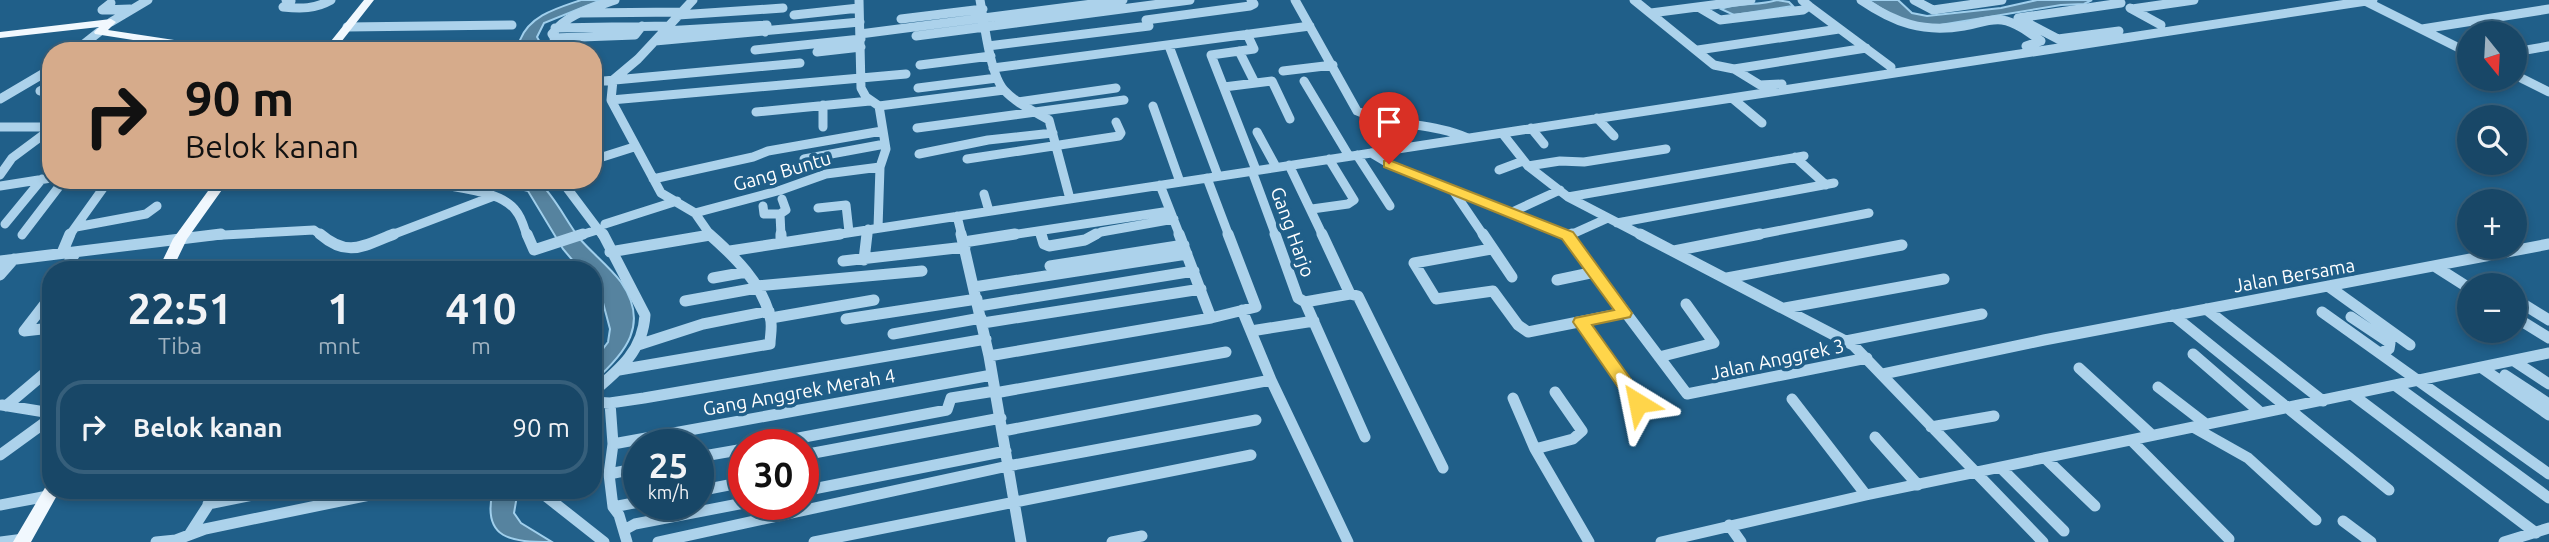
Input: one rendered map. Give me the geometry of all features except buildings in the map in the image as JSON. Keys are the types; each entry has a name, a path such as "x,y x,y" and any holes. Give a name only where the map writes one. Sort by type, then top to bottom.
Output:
{"main road":[{"path":"335,42 369,0"},
{"path":"99,32 111,22"},
{"path":"0,35 111,22"},
{"path":"99,32 153,42"},
{"path":"169,261 180,239 216,189"},
{"path":"23,540 47,499"}],"street":[{"path":"111,22 148,0"},
{"path":"286,0 291,1 283,7 311,10 319,9 331,0"},
{"path":"554,33 580,13 615,0"},
{"path":"619,370 770,344 771,315 757,287 730,251 710,235 695,213 662,194 611,100 613,80 655,41 693,0"},
{"path":"817,52 983,13 1123,0"},
{"path":"901,19 1190,0"},
{"path":"988,46 1250,6 1254,4 1251,0"},
{"path":"1294,0 1360,113 1449,130 1468,138"},
{"path":"1634,0 1714,65 1734,69 1760,85 2038,44 2040,41 2015,24 2001,19 1930,31 1912,29 1895,23 1861,0"},
{"path":"1651,13 1751,0"},
{"path":"1914,0 1933,10 2002,0"},
{"path":"2132,9 2194,0"},
{"path":"2161,25 2118,2 2018,18 2058,39 2161,25 2307,1 2326,0"},
{"path":"2536,0 2549,7"},
{"path":"730,251 2364,2 2457,47"},
{"path":"111,3 102,10 133,9"},
{"path":"989,356 1211,318 1253,308 1256,304 1164,46 1138,3"},
{"path":"1698,7 1720,20 1736,20 1803,10 1805,3 1891,67"},
{"path":"794,15 859,4 863,92 874,104 885,144 873,229 864,260"},
{"path":"2422,29 2549,7"},
{"path":"580,13 680,14 783,8"},
{"path":"916,36 983,13"},
{"path":"983,13 997,78 1004,90 1017,102 1041,113 1049,120 1070,199"},
{"path":"655,41 860,22"},
{"path":"347,27 512,25"},
{"path":"554,33 633,35 637,34 642,26 667,28 768,25 765,32"},
{"path":"993,68 1310,26"},
{"path":"1698,50 1839,29"},
{"path":"86,42 99,32"},
{"path":"554,33 558,42"},
{"path":"1247,34 1255,48 1240,51 1254,80"},
{"path":"755,50 861,40"},
{"path":"2527,50 2549,46"},
{"path":"1734,69 1866,48"},
{"name":"Gang Harjo","path":"1240,51 1211,55 1298,298 1305,302 1365,437"},
{"path":"920,65 991,56"},
{"path":"602,81 800,63"},
{"path":"1283,71 1333,65"},
{"path":"611,100 906,74"},
{"path":"0,99 42,78"},
{"path":"918,88 997,78"},
{"path":"2527,80 2547,89"},
{"path":"1222,84 1272,81 1290,120"},
{"path":"1304,81 1391,206"},
{"path":"1017,102 1116,88"},
{"path":"756,112 824,105 874,104 1004,90"},
{"path":"1732,98 1762,123"},
{"path":"917,128 1124,100"},
{"path":"823,127 824,105"},
{"path":"1153,106 1180,182"},
{"path":"1597,118 1614,136"},
{"path":"967,159 1119,136 1121,133 1116,122"},
{"path":"0,127 42,128"},
{"path":"1531,128 1544,144"},
{"path":"653,179 753,156 768,150 882,131"},
{"path":"1257,131 1276,167"},
{"path":"919,154 988,140 1053,132"},
{"path":"1502,133 1526,163 1564,193 1846,341 1883,374 2043,542"},
{"path":"0,175 12,158 42,135"},
{"path":"804,159 885,144"},
{"path":"602,157 634,146"},
{"path":"1499,170 1526,163 1584,162 1666,149"},
{"path":"1371,153 1389,164 1454,192 1510,214 1568,236 1613,220 1830,184 1800,156 1564,193 1510,214"},
{"path":"1312,209 1348,204 1354,200 1329,159"},
{"path":"1289,165 1350,293 1360,299 1443,468"},
{"name":"Gang Buntu","path":"695,213 779,191 826,174 880,167"},
{"path":"0,186 42,180"},
{"path":"5,225 42,183"},
{"path":"1160,185 1211,318"},
{"path":"22,235 57,189"},
{"path":"62,253 76,227 103,189"},
{"path":"452,189 494,196 507,201 516,208 533,249 581,236 677,201"},
{"path":"567,189 584,213 603,227 609,250 628,278 645,315 638,345 619,370 602,384"},
{"path":"1454,192 1512,277"},
{"path":"984,194 989,211"},
{"path":"0,261 180,239 308,230 318,232 330,245 342,250 355,249 494,196"},
{"path":"763,206 764,214 780,214 786,210 782,200"},
{"path":"818,208 846,205 849,232"},
{"path":"76,227 142,215 157,206"},
{"path":"1674,251 1869,213"},
{"path":"780,214 781,243"},
{"path":"843,261 1172,215"},
{"path":"957,216 986,340 1021,542"},
{"path":"609,250 710,235"},
{"name":"Jalan Anggrek 3","path":"1568,236 1685,393 1693,395 1867,358"},
{"name":"Jalan Bersama","path":"1883,374 2044,340 2549,244"},
{"path":"1727,278 1902,245"},
{"path":"1491,249 1414,263 1436,299 1493,291 1524,331 1534,332 1624,313"},
{"path":"1050,266 1186,250"},
{"path":"893,334 979,307 1186,250"},
{"path":"70,261 76,252"},
{"path":"0,275 14,259"},
{"path":"2436,267 2457,280"},
{"path":"685,301 757,287 922,271"},
{"path":"979,307 1194,271"},
{"path":"713,278 746,272"},
{"path":"1557,280 1595,272"},
{"path":"1785,309 1944,279"},
{"path":"2328,286 2410,345"},
{"path":"846,319 1201,289"},
{"path":"1305,302 1350,293"},
{"path":"638,345 703,324 874,300"},
{"path":"1659,357 1714,343 1686,304"},
{"path":"2527,306 2549,320"},
{"path":"42,308 24,331 42,329"},
{"path":"2206,309 2323,401"},
{"path":"1242,310 1271,380 1348,542"},
{"path":"2322,312 2549,474"},
{"path":"1846,341 1982,314"},
{"path":"2174,316 2389,491"},
{"path":"2351,317 2390,343 2389,349 2380,353"},
{"path":"1251,331 1314,321"},
{"path":"1581,322 1638,403"},
{"path":"2527,324 2549,338"},
{"path":"602,403 986,340"},
{"path":"819,435 947,410 951,398 1226,352"},
{"path":"2193,354 2261,413"},
{"path":"1661,542 1866,495 2152,435 2514,361 2546,357"},
{"path":"2514,361 2549,384"},
{"path":"2486,367 2549,404"},
{"path":"2486,367 2549,415"},
{"path":"2079,368 2152,435"},
{"path":"3,406 42,375"},
{"name":"Gang Anggrek Merah 4","path":"612,444 992,375"},
{"path":"819,452 1271,380"},
{"path":"2396,386 2549,498"},
{"path":"2158,387 2200,426 2248,458 2316,520"},
{"path":"1535,449 1573,439 1582,431 1555,392"},
{"path":"2353,395 2542,531"},
{"path":"1513,398 1535,449 1589,542"},
{"path":"1792,399 1866,495"},
{"path":"610,403 612,444 609,474 613,507 626,536 635,524 728,506"},
{"path":"3,406 42,412"},
{"path":"1931,427 1994,416"},
{"path":"658,542 1007,466 1256,420"},
{"path":"0,455 42,425"},
{"path":"1875,437 1918,485"},
{"path":"2131,440 2230,539"},
{"path":"819,488 1006,451"},
{"path":"814,542 1251,455"},
{"path":"2045,458 2095,506"},
{"path":"2001,467 2064,531"},
{"path":"609,474 623,471"},
{"path":"0,505 42,495"},
{"path":"189,535 212,499"},
{"path":"208,504 233,499"},
{"path":"156,542 205,529 350,499"},
{"path":"549,499 604,542"},
{"path":"613,507 623,505"},
{"path":"2343,521 2371,542"},
{"path":"1729,525 1741,542"},
{"path":"2504,542 2542,531"},
{"path":"1112,542 1142,536"},
{"path":"1,542 23,540"}],"water":[{"path":"581,0 601,0 544,23 537,37 540,42 521,42 525,31 538,18"},
{"path":"1777,0 1789,2 1793,6 1734,15 1721,9 1734,5"},
{"path":"1868,0 1898,0 1912,13 1927,16 2001,8 2037,0 2092,0 2084,4 2061,5 1934,26 1906,24"},
{"path":"520,189 545,189 580,239 601,261 573,261 528,191"},
{"path":"602,262 621,282 629,297 634,311 634,324 624,349 602,374 602,350 608,342 610,329 602,299"},
{"path":"491,499 516,499 514,513 521,523 552,542 524,541 503,535 496,528 490,507"}],"route":[{"path":"1389,164 1568,236 1624,313 1581,322 1638,403"}]}
